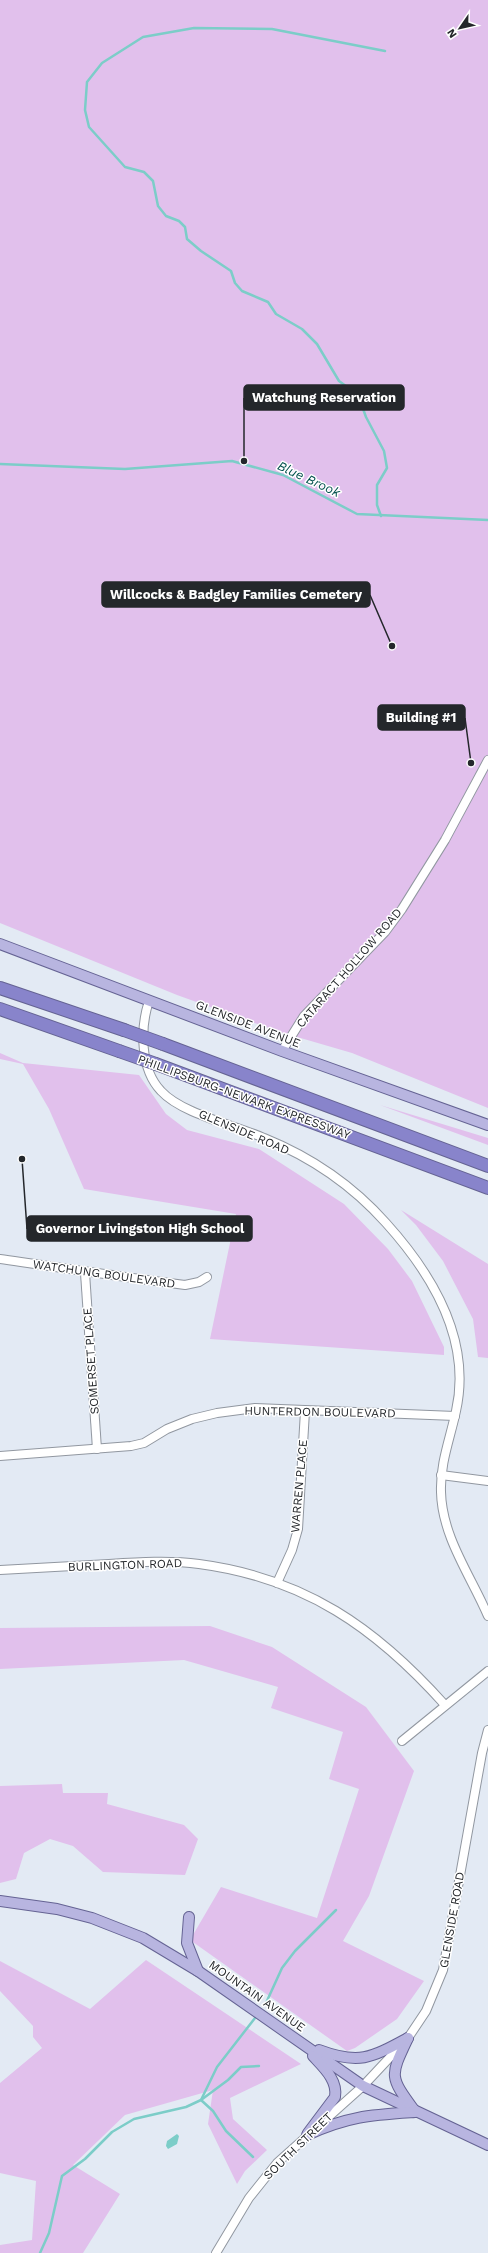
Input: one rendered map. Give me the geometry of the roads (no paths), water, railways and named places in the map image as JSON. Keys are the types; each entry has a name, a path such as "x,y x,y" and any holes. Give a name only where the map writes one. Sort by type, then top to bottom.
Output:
{"highway":[{"name":"PHILLIPSBURG-NEWARK EXPRESSWAY","path":"0,988 163,1044 488,1166"},
{"name":"PHILLIPSBURG-NEWARK EXPRESSWAY","path":"0,1009 156,1064 488,1188"},
{"path":"420,1140 488,1159"}],"main road":[{"name":"GLENSIDE AVENUE","path":"0,944 282,1051 488,1125"},
{"name":"MOUNTAIN AVENUE","path":"0,1901 50,1907 92,1918 143,1938 198,1971 363,2086 415,2112 488,2144"},
{"path":"189,1917 186,1944 198,1971"},
{"path":"304,2044 336,2057 357,2059 379,2054 408,2038"},
{"path":"408,2038 394,2067 394,2075 395,2084 415,2112"},
{"path":"304,2044 332,2078 336,2090 335,2097 307,2135"},
{"path":"307,2135 330,2124 360,2116 415,2112"}],"street":[{"name":"CATARACT HOLLOW ROAD","path":"282,1051 304,1016 385,932 402,909 445,840 488,760"},
{"name":"GLENSIDE ROAD","path":"149,1001 146,1012 143,1042 152,1079 160,1091 184,1107 265,1138 327,1171 346,1184 367,1203 412,1255 440,1299 450,1320 455,1339 459,1368 459,1390 455,1416 445,1448 441,1475 441,1493 447,1528 487,1611"},
{"name":"WATCHUNG BOULEVARD","path":"0,1260 59,1267 85,1273 185,1285 199,1282 207,1277"},
{"name":"SOMERSET PLACE","path":"85,1273 97,1449"},
{"name":"HUNTERDON BOULEVARD","path":"0,1456 97,1449 144,1443 167,1429 192,1419 217,1413 255,1408 455,1416"},
{"name":"WARREN PLACE","path":"277,1583 292,1550 298,1529 305,1410"},
{"path":"441,1475 488,1481"},
{"name":"BURLINGTON ROAD","path":"0,1570 154,1561 199,1564 236,1570 277,1583 307,1595 341,1613 372,1634 418,1674 445,1705"},
{"path":"402,1741 488,1671"},
{"name":"GLENSIDE ROAD","path":"363,2086 408,2038 426,2011 443,1970 482,1753 488,1730"},
{"name":"SOUTH STREET","path":"216,2253 249,2198 277,2164 307,2135 363,2086"}],"waterway":[{"path":"381,516 377,505 377,485 387,468 384,451 366,417 358,395 339,381 317,344 302,329 276,314 268,302 242,291 235,283 231,271 201,251 187,239 185,227 179,221 166,216 158,206 153,181 144,172 125,167 89,127 85,110 87,82 102,63 143,37 194,28 272,29 385,51"},
{"name":"Blue Brook","path":"0,464 125,469 232,461 283,475 357,514 488,520"},
{"path":"266,2003 282,1968 295,1951 336,1910"},
{"path":"253,2157 226,2131 213,2111 201,2100 217,2067 255,2018"},
{"path":"40,2253 49,2233 62,2176 85,2159 112,2132 134,2119 186,2107 201,2100 228,2080 241,2067 259,2066"}],"place":[{"name":"Watchung Reservation","path":"244,461"},
{"name":"Willcocks & Badgley Families Cemetery","path":"392,646"},
{"name":"Building #1","path":"471,763"},
{"name":"Governor Livingston High School","path":"22,1159"}]}
